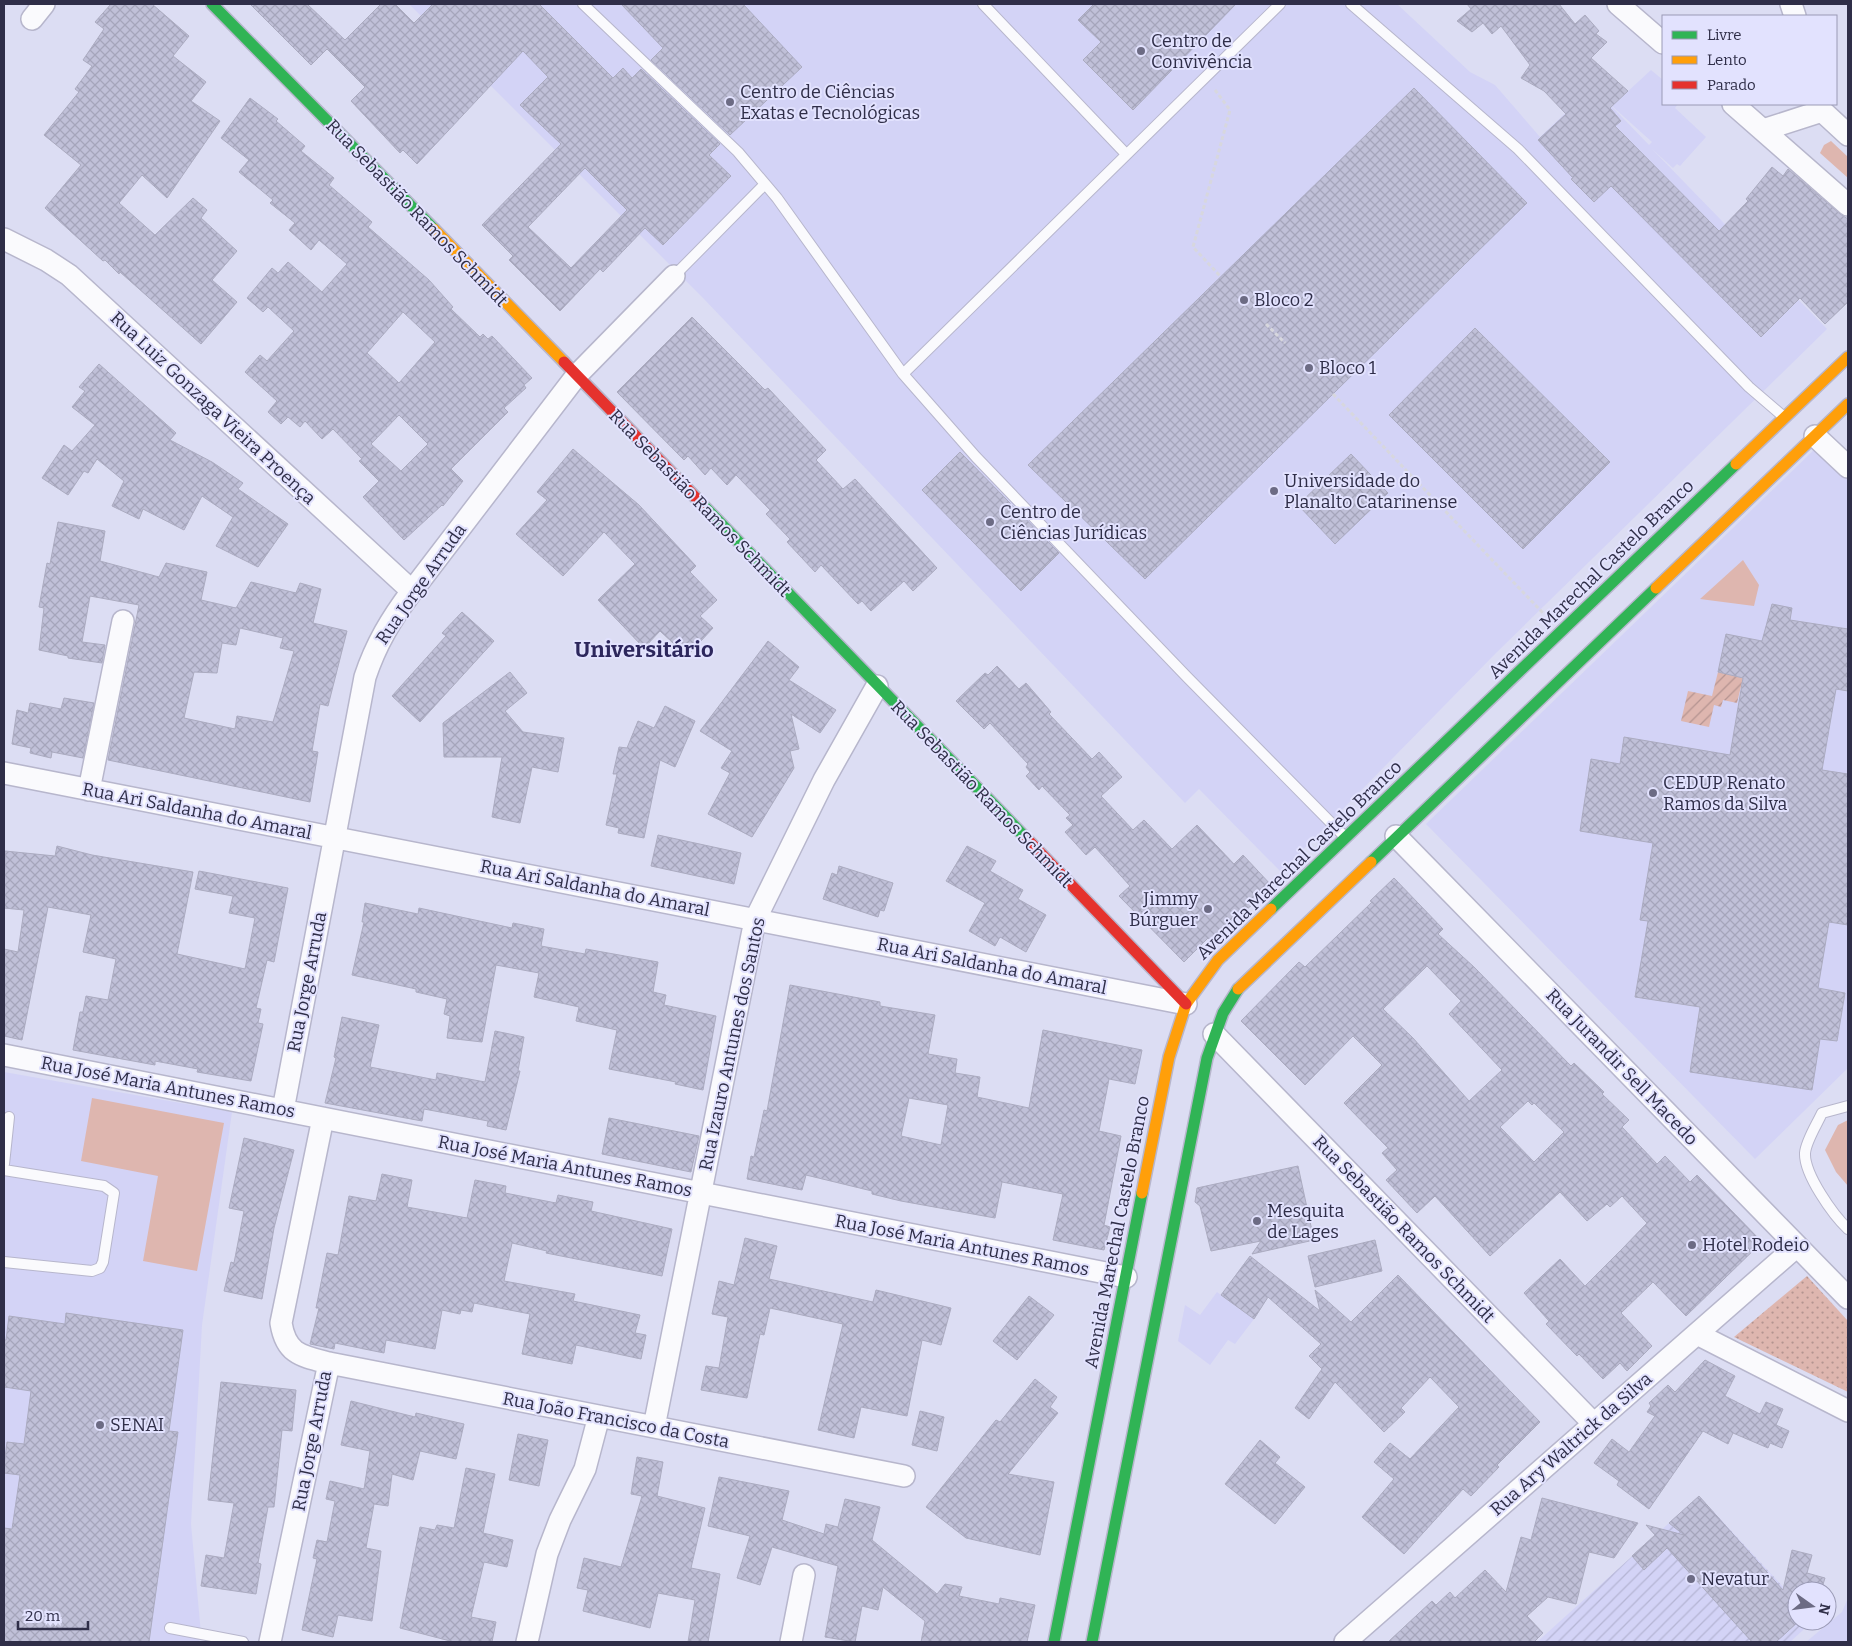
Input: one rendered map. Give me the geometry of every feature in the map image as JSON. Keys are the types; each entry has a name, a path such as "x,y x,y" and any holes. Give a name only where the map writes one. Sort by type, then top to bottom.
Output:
{"main road":[{"name":"Rua Sebastião Ramos Schmidt","path":"212,4 577,375 1186,1004"},
{"name":"Avenida Marechal Castelo Branco","path":"1054,1642 1169,1057 1177,1027 1186,1004 1218,960 1848,356"},
{"path":"1092,1642 1195,1117 1214,1034 1237,990 1848,404"},
{"path":"1186,1004 1188,1032"},
{"path":"1192,1079 1195,1117"}],"street":[{"path":"1618,4 1662,42"},
{"path":"1733,105 1848,205"},
{"path":"1763,130 1821,108 1848,135"},
{"name":"Rua Luiz Gonzaga Vieira Proença","path":"4,239 46,260 69,275 412,591"},
{"name":"Rua Jorge Arruda","path":"283,1110 365,677 373,652 386,626 577,375 674,276"},
{"path":"1815,436 1848,467"},
{"path":"89,790 123,621"},
{"name":"Rua Izauro Antunes dos Santos","path":"654,1427 755,920 824,780 877,686"},
{"name":"Rua Ari Saldanha do Amaral","path":"4,773 1186,1004"},
{"name":"Rua Jurandir Sell Macedo","path":"1396,836 1848,1298"},
{"name":"Rua Sebastião Ramos Schmidt","path":"1214,1034 1594,1424"},
{"name":"Rua José Maria Antunes Ramos","path":"4,1055 1126,1277"},
{"name":"Rua Jorge Arruda","path":"270,1642 329,1363 311,1359 294,1351 284,1340 281,1323 323,1118"},
{"name":"Rua Ary Waltrick da Silva","path":"1345,1642 1797,1246"},
{"path":"1697,1334 1848,1411"},
{"name":"Rua João Francisco da Costa","path":"329,1363 904,1476"},
{"path":"528,1642 547,1554 560,1520 585,1469 599,1416"},
{"path":"791,1642 804,1574"}],"lane":[{"path":"583,4 738,152 765,184 821,258 903,374 990,471 1187,677 1346,838"},
{"path":"982,4 1126,154"},
{"path":"903,374 1280,4"},
{"path":"1351,4 1518,148 1750,387 1785,418"},
{"path":"674,276 765,184"},
{"path":"1848,1106 1822,1114 1805,1152 1810,1174 1841,1223 1848,1229"},
{"path":"4,1164 9,1117"},
{"path":"4,1170 104,1186 114,1193 103,1262 100,1268 92,1271 4,1262"},
{"path":"170,1628 243,1642"}],"path":[{"path":"1206,77 1230,110 1193,247 1221,277"},
{"path":"1266,324 1285,343"},
{"path":"1333,394 1561,631"}],"shaded area":[{"name":"Universidade do Planalto Catarinense","path":"409,4 1397,4 1470,72 1495,85 1540,137 1593,87 1649,145 1652,142 1612,106 1651,70 1662,79 1662,105 1677,105 1675,108 1706,137 1680,166 1677,164 1673,168 1652,149 1827,329 1495,654 1281,872 1199,789 1185,803 704,299"},
{"path":"1831,141 1848,157 1848,178 1820,153 1824,145"},
{"name":"CEDUP Renato Ramos da Silva","path":"1816,448 1848,480 1848,1068 1755,1159 1426,824"},
{"path":"1743,560 1759,585 1754,606 1700,599"},
{"path":"1718,672 1743,678 1737,703 1723,700 1721,707 1714,705 1709,727 1681,721 1688,691 1712,696"},
{"name":"SENAI","path":"4,1072 232,1112 202,1325 191,1524 201,1634 199,1642 4,1642"},
{"path":"92,1098 224,1123 197,1271 143,1261 158,1176 81,1161"},
{"path":"1848,1120 1848,1186 1836,1172 1825,1150 1838,1125"},
{"path":"1807,1276 1848,1321 1848,1392 1734,1337"},
{"path":"1217,1292 1254,1319 1235,1344 1228,1340 1210,1365 1178,1341 1185,1305 1200,1315"},
{"name":"Nevatur","path":"1699,1496 1787,1591 1787,1631 1802,1631 1790,1642 1537,1642"},
{"path":"1848,1598 1848,1642 1806,1642 1819,1631 1837,1631 1837,1616 1842,1612"}],"building":[{"path":"111,4 152,4 189,36 173,56 206,82 191,101 220,121 167,198 142,175 119,203 155,235 193,198 207,210 201,218 237,251 212,280 237,302 201,344 120,272 119,274 105,260 103,261 45,208 81,165 44,135 79,92 75,89 92,66 83,60 104,29 95,22"},
{"path":"250,4 307,4 345,40 381,4 395,4 414,23 433,4 539,4 613,78 623,68 632,78 641,69 720,144 709,155 731,176 663,245 645,228 603,272 600,269 560,311 509,260 513,256 482,225 561,144 520,105 548,77 523,51 417,164 403,150 400,153 351,101 365,87 327,49 311,65","holes":["585,168 627,210 571,268 528,227"]},
{"name":"Centro de Ciências Exatas e Tecnológicas","path":"621,4 743,4 802,67 730,135 651,60 663,48"},
{"name":"Centro de Convivência","path":"1094,4 1236,4 1133,110 1083,60 1101,42 1078,20"},
{"path":"1467,4 1559,4 1575,24 1585,15 1599,31 1596,34 1607,42 1591,58 1628,91 1610,108 1621,121 1615,126 1719,231 1748,201 1746,199 1772,167 1783,176 1788,169 1848,219 1848,302 1825,324 1800,298 1761,337 1611,186 1594,202 1571,179 1573,178 1538,140 1566,114 1544,91 1521,78 1530,65 1501,26 1492,34 1483,23 1472,32 1457,21 1471,9"},
{"path":"1414,88 1527,203 1145,579 1028,465"},
{"path":"250,98 278,119 276,121 305,146 301,151 334,178 329,185 372,222 368,227 429,280 453,307 451,309 480,337 483,334 488,339 492,336 532,378 524,385 526,388 504,408 508,412 451,469 463,481 443,506 404,540 363,497 379,481 359,461 362,459 333,429 322,439 305,421 300,427 288,417 281,424 268,412 277,401 245,372 260,355 267,361 294,331 268,307 263,312 247,298 272,268 278,273 288,262 322,292 347,264 319,240 311,250 289,230 295,223 270,203 273,200 239,172 249,160 221,138","holes":["403,312 435,342 399,383 367,353","399,415 428,444 401,471 371,444"]},
{"path":"692,317 765,390 768,388 826,450 816,460 843,489 855,479 937,568 913,591 904,581 871,611 862,601 858,604 821,565 815,572 787,542 790,539 766,514 770,510 736,475 727,485 711,468 705,475 688,456 684,460 617,392"},
{"path":"1475,328 1610,462 1523,549 1389,415"},
{"path":"99,364 176,433 170,440 212,462 243,483 238,489 288,524 258,567 216,546 233,517 202,496 184,530 143,509 139,519 112,506 124,481 97,459 88,473 84,471 68,495 42,478 64,445 72,451 95,425 72,407 85,391 79,387"},
{"path":"573,449 639,505 696,566 690,572 717,600 700,616 713,628 687,656 660,631 644,648 598,600 635,564 604,532 563,576 516,534 547,500 537,492"},
{"name":"Centro de Ciências Jurídicas","path":"960,452 1059,553 1021,591 922,490"},
{"path":"1351,454 1388,493 1335,544 1298,505"},
{"path":"58,522 105,531 100,561 159,577 166,563 207,572 201,600 236,608 251,582 296,593 300,583 321,589 313,623 347,631 328,706 320,704 312,751 318,752 310,802 108,760 139,605 90,596 82,642 105,645 102,663 68,658 68,656 39,650 44,608 39,607 47,563 50,564","holes":["240,628 283,638 280,648 294,651 273,722 237,716 235,729 184,718 194,672 217,673 222,643 236,645"]},
{"path":"1772,604 1792,608 1790,620 1848,629 1848,691 1836,689 1822,770 1848,774 1848,925 1829,922 1818,988 1845,993 1837,1041 1820,1039 1812,1090 1690,1072 1700,1007 1635,997 1648,921 1640,920 1653,843 1580,831 1591,759 1620,764 1624,737 1730,755 1743,678 1718,672 1726,634 1762,641"},
{"path":"462,612 494,641 420,722 392,696 446,636 442,633"},
{"path":"768,641 799,667 789,680 836,710 820,733 791,714 799,749 790,751 794,768 752,837 708,814 730,773 721,768 732,751 700,731"},
{"path":"997,666 1019,689 1026,683 1051,712 1049,714 1092,759 1099,752 1122,777 1101,796 1133,830 1144,820 1172,849 1197,825 1234,864 1243,855 1272,886 1212,942 1208,938 1184,962 1119,896 1130,886 1095,847 1086,855 1065,832 1073,825 1066,818 1070,815 1042,786 1039,790 1026,776 1030,772 1026,767 1028,764 990,723 984,729 956,701 985,673 988,675"},
{"path":"510,672 527,693 505,711 523,732 564,738 558,772 532,767 520,823 492,817 502,757 444,757 443,723"},
{"path":"64,698 94,703 83,758 52,752 51,758 30,753 31,748 12,744 17,710 28,713 30,703 61,709"},
{"path":"665,706 695,721 675,767 660,760 644,838 618,833 619,828 606,825 617,774 613,774 619,747 627,748 638,721 654,728"},
{"path":"658,835 741,853 734,884 651,866"},
{"path":"57,846 92,855 193,872 177,954 245,969 255,918 229,913 233,896 195,889 199,871 288,888 274,962 267,960 256,1008 261,1009 258,1023 263,1024 251,1081 197,1072 198,1069 155,1061 155,1065 73,1050 80,1012 83,1012 86,996 108,1000 116,959 83,952 91,915 48,907 22,1040 4,1036 4,949 18,952 24,910 4,908 5,851 55,856"},
{"path":"967,846 996,861 990,871 1023,890 1018,899 1046,915 1026,952 1000,937 995,946 969,931 985,903 946,881"},
{"path":"839,866 893,883 884,911 880,910 878,917 823,899 832,873 837,875"},
{"path":"1394,878 1443,929 1438,934 1474,967 1571,1066 1574,1063 1604,1092 1602,1094 1629,1120 1622,1127 1657,1164 1665,1156 1690,1182 1697,1175 1762,1242 1686,1316 1653,1282 1621,1313 1652,1346 1627,1371 1620,1363 1603,1379 1579,1354 1577,1356 1546,1324 1549,1321 1524,1293 1560,1259 1585,1286 1647,1223 1622,1196 1610,1207 1607,1204 1587,1221 1560,1192 1490,1256 1435,1196 1417,1213 1386,1180 1397,1170 1382,1153 1388,1148 1344,1103 1382,1065 1353,1036 1305,1085 1241,1021 1299,962 1305,967 1372,902 1370,901","holes":["1427,966 1461,1001 1449,1014 1502,1070 1469,1101 1413,1038 1383,1009","1528,1101 1532,1105 1534,1103 1564,1132 1534,1162 1500,1127"]},
{"path":"365,903 418,914 419,908 512,928 513,923 544,929 541,946 585,954 586,949 658,962 653,992 666,995 664,1005 716,1016 703,1090 675,1084 676,1082 609,1069 617,1030 576,1021 579,1007 534,997 539,973 496,965 482,1042 447,1038 450,1016 444,1014 447,999 416,992 416,989 352,975 364,922 362,922"},
{"path":"790,985 880,1002 880,1006 935,1015 928,1054 957,1059 955,1073 980,1077 977,1097 1029,1108 1043,1030 1142,1050 1135,1084 1109,1079 1099,1131 1121,1136 1104,1225 1110,1227 1104,1250 1053,1240 1063,1194 1002,1182 995,1218 901,1201 872,1194 872,1191 806,1175 802,1190 747,1179 751,1156 754,1157 764,1110 767,1111","holes":["909,1098 948,1105 941,1145 901,1136"]},
{"path":"342,1017 379,1025 370,1067 436,1080 437,1073 485,1082 495,1031 524,1037 518,1071 520,1071 506,1130 487,1126 488,1121 424,1109 422,1121 325,1103 336,1058 334,1057"},
{"path":"609,1118 699,1136 691,1172 602,1154"},
{"path":"244,1138 294,1150 274,1228 262,1299 224,1291 231,1262 234,1263 244,1211 229,1208"},
{"name":"Mesquita de Lages","path":"1298,1166 1314,1240 1252,1254 1261,1241 1211,1251 1200,1206 1195,1202 1197,1188"},
{"path":"382,1174 412,1180 407,1207 467,1218 475,1180 506,1186 505,1193 556,1203 558,1195 593,1202 591,1211 672,1229 662,1276 546,1253 547,1251 512,1243 504,1281 575,1294 573,1301 640,1315 635,1333 646,1335 641,1359 576,1345 572,1364 522,1354 530,1314 474,1303 472,1312 461,1310 460,1314 442,1310 435,1349 386,1340 384,1353 335,1343 334,1349 310,1344 319,1308 316,1308 327,1253 338,1255 349,1196 376,1201"},
{"path":"745,1238 777,1246 769,1279 873,1302 876,1290 951,1308 941,1345 922,1340 907,1416 861,1407 854,1438 818,1430 843,1324 770,1308 764,1335 760,1334 747,1398 701,1390 706,1366 719,1368 728,1317 712,1314 719,1281 734,1285"},
{"path":"1375,1240 1382,1271 1315,1287 1308,1256"},
{"path":"1250,1256 1320,1311 1315,1290 1351,1322 1398,1275 1540,1422 1497,1465 1499,1467 1471,1496 1463,1489 1404,1554 1362,1517 1394,1479 1374,1462 1390,1443 1410,1459 1459,1407 1430,1377 1401,1408 1405,1412 1384,1432 1335,1382 1309,1419 1295,1408 1322,1369 1309,1356 1321,1344 1268,1297 1254,1319 1221,1295"},
{"path":"1029,1296 1054,1315 1017,1360 993,1341"},
{"path":"66,1313 183,1330 169,1431 178,1432 149,1642 4,1642 4,1528 12,1529 20,1475 4,1473 4,1466 7,1442 24,1444 31,1391 4,1387 4,1340 6,1340 9,1316 65,1324"},
{"path":"1705,1360 1735,1376 1725,1396 1760,1414 1766,1402 1783,1409 1776,1425 1789,1431 1782,1448 1770,1443 1768,1448 1733,1433 1728,1444 1703,1431 1649,1509 1617,1485 1619,1481 1594,1463 1612,1439 1629,1452 1655,1416 1647,1412 1651,1406 1649,1403 1668,1385 1675,1392"},
{"path":"1035,1379 1057,1397 1050,1407 1058,1413 1008,1474 1054,1482 1040,1555 966,1538 926,1507 996,1420 1000,1422"},
{"path":"221,1382 296,1390 292,1431 282,1430 274,1507 268,1507 258,1563 261,1564 256,1594 201,1586 206,1555 224,1558 234,1503 208,1500"},
{"path":"351,1401 415,1417 416,1413 464,1424 456,1459 420,1451 413,1480 392,1474 388,1506 374,1504 366,1548 381,1551 372,1621 338,1615 333,1637 302,1630 317,1559 313,1558 317,1540 327,1542 335,1501 326,1499 330,1481 364,1489 370,1451 341,1445"},
{"path":"920,1411 944,1417 937,1451 912,1445"},
{"path":"518,1434 548,1440 539,1486 509,1480"},
{"path":"1260,1440 1280,1457 1275,1463 1305,1487 1275,1524 1225,1484"},
{"path":"637,1457 663,1462 657,1496 705,1508 691,1568 720,1574 708,1642 688,1642 695,1600 658,1593 650,1628 583,1611 588,1590 577,1588 584,1558 621,1567 642,1496 631,1494"},
{"path":"466,1468 495,1474 483,1533 513,1540 507,1567 484,1562 471,1617 496,1622 492,1642 454,1642 400,1628 420,1527 435,1530 437,1525 454,1528"},
{"path":"719,1477 789,1491 782,1520 824,1534 826,1524 838,1527 845,1499 880,1507 872,1540 937,1594 945,1584 962,1587 959,1596 999,1604 1000,1598 1035,1605 1027,1642 921,1642 925,1621 883,1587 878,1610 862,1606 855,1642 825,1637 838,1566 772,1547 760,1585 737,1578 750,1536 708,1526"},
{"path":"1699,1496 1783,1590 1792,1550 1812,1555 1807,1573 1825,1578 1824,1581 1787,1581 1788,1631 1776,1642 1752,1642 1667,1548 1644,1570 1632,1556 1655,1535 1646,1525 1684,1535 1669,1523"},
{"path":"1542,1498 1638,1523 1614,1558 1589,1552 1576,1604 1548,1597 1527,1616 1543,1633 1534,1642 1388,1642 1432,1601 1436,1605 1450,1592 1455,1598 1485,1570 1506,1592 1521,1537 1531,1540"}],"traffic: fast":[{"path":"212,4 434,229"},
{"path":"1271,909 1736,464"},
{"path":"701,503 1026,838"},
{"path":"1371,862 1656,588"},
{"path":"1092,1642 1207,1058 1223,1013 1238,989"},
{"path":"1054,1642 1142,1193"}],"traffic: slow":[{"path":"434,229 564,362"},
{"path":"1736,464 1848,357"},
{"path":"1656,588 1848,404"},
{"path":"1238,989 1371,862"},
{"path":"1142,1193 1169,1057 1186,1004 1218,960 1271,909"}],"traffic: jam":[{"path":"564,362 701,503"},
{"path":"1026,838 1186,1004"}],"place":[{"name":"Centro de Convivência","path":"1141,51"},
{"name":"Centro de Ciências Exatas e Tecnológicas","path":"730,102"},
{"name":"Bloco 2","path":"1244,300"},
{"name":"Bloco 1","path":"1309,368"},
{"name":"Universidade do Planalto Catarinense","path":"1274,491"},
{"name":"Centro de Ciências Jurídicas","path":"990,522"},
{"name":"CEDUP Renato Ramos da Silva","path":"1653,793"},
{"name":"Jimmy Búrguer","path":"1208,909"},
{"name":"Mesquita de Lages","path":"1257,1221"},
{"name":"Hotel Rodeio","path":"1692,1245"},
{"name":"SENAI","path":"100,1425"},
{"name":"Nevatur","path":"1691,1579"}],"district":[{"name":"Universitário","path":"644,649"}]}
